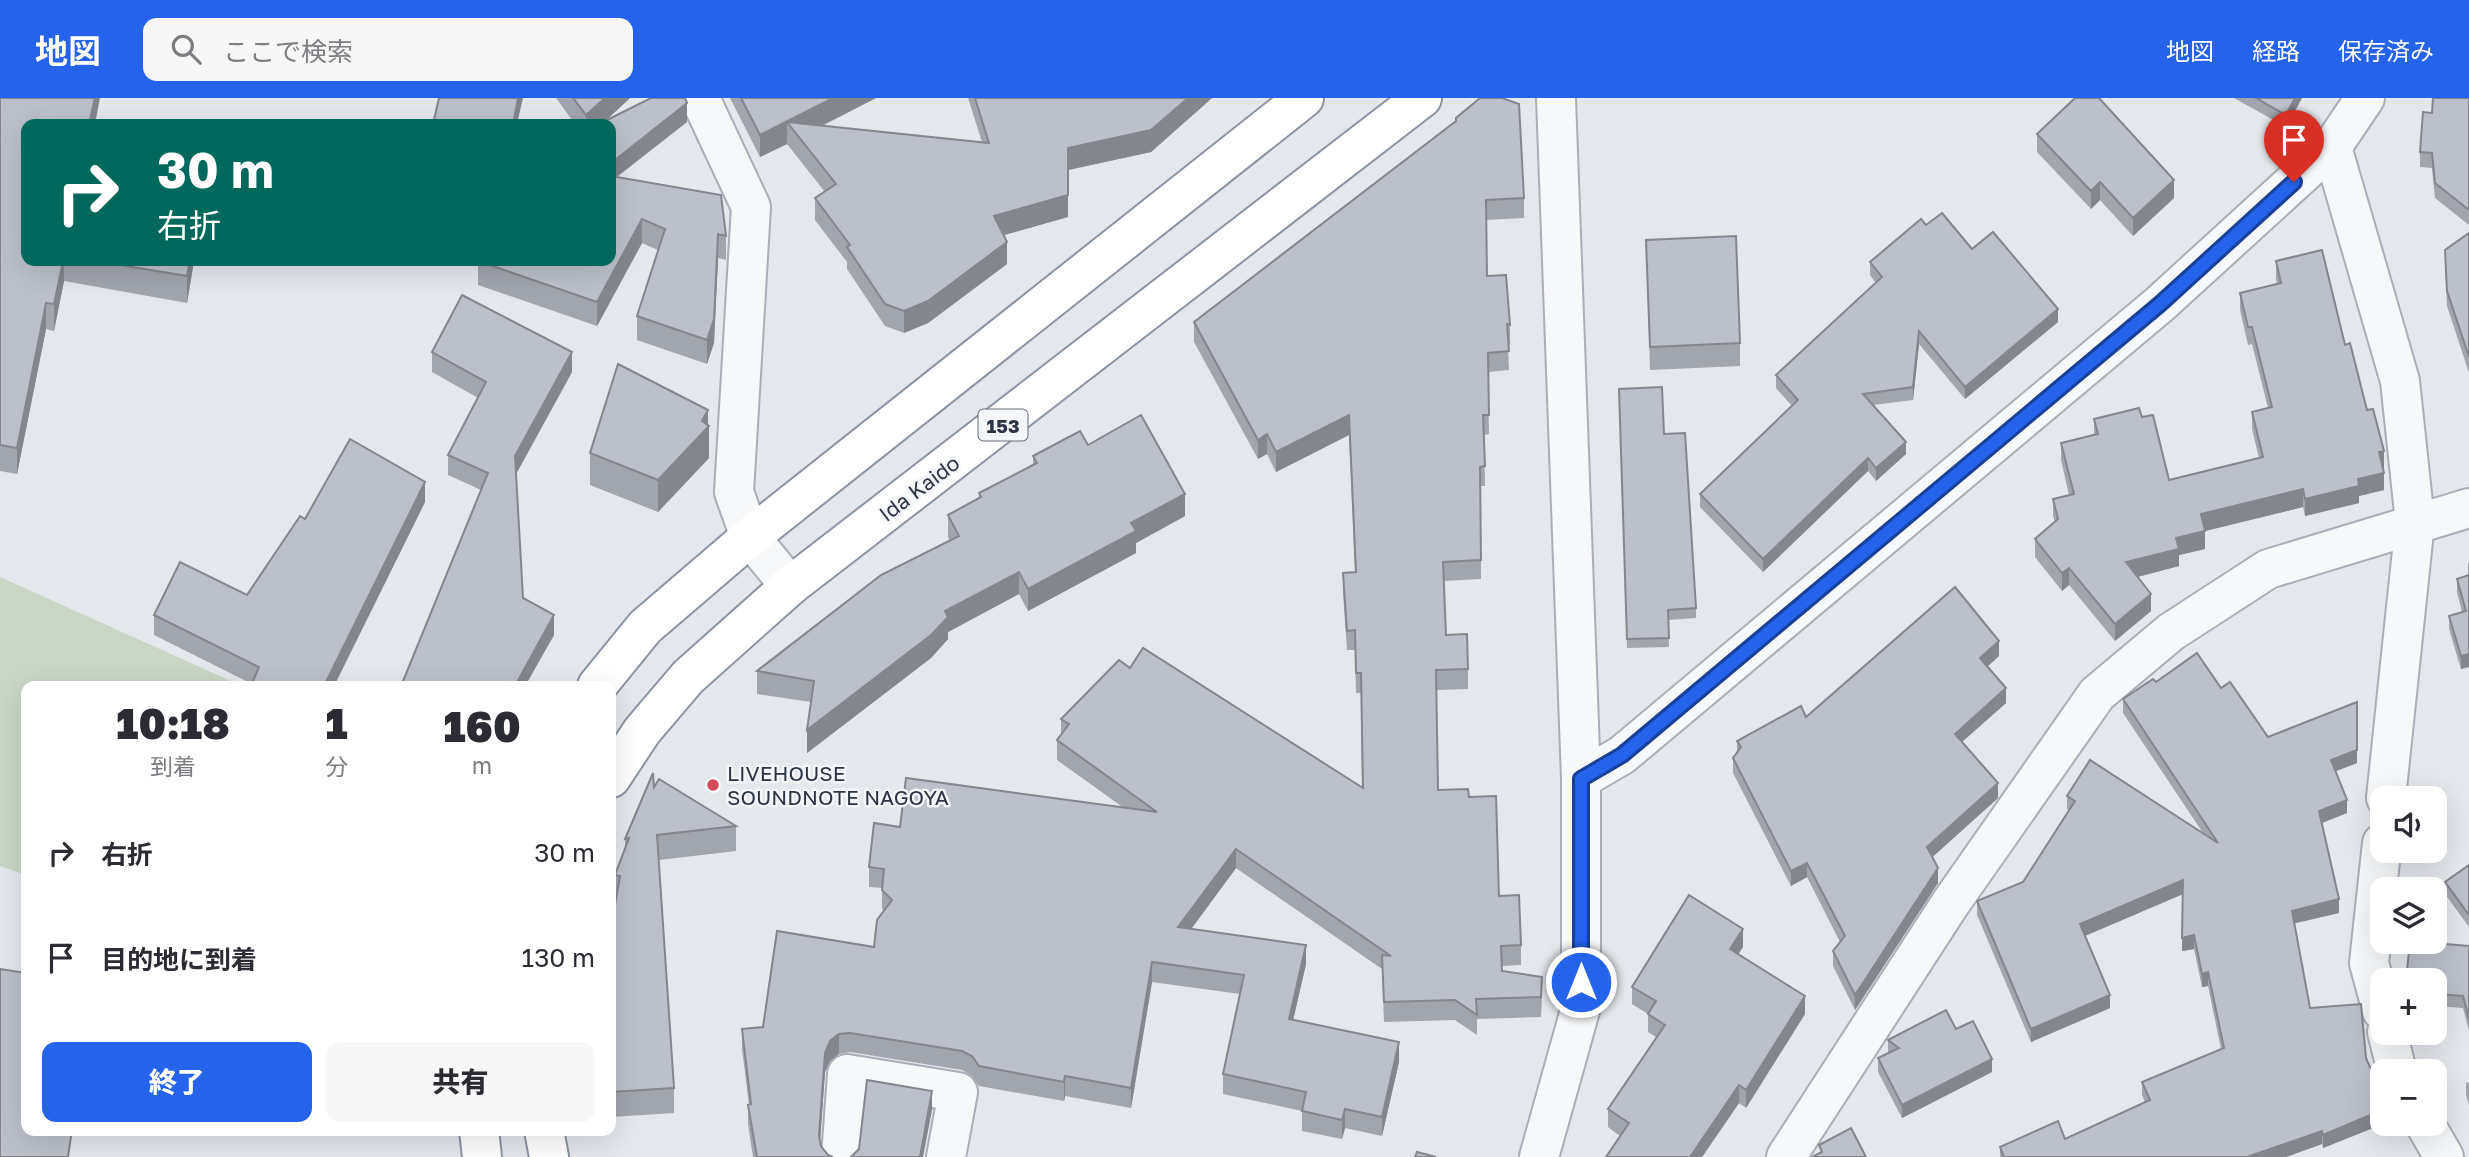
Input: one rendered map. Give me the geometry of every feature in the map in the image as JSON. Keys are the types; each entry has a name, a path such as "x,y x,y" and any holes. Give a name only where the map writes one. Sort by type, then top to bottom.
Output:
{"highway":[{"path":"601,681 645,627 750,537 1304,98"},
{"name":"Ida Kaido","path":"616,770 642,731 688,677 790,586 1422,98"},
{"path":"480,1136 482,1157"},
{"path":"545,1136 549,1157"}],"street":[{"path":"700,98 751,207 734,492 750,537 790,586"},
{"path":"1539,1157 1581,1007 1581,779 1556,98"},
{"path":"1581,779 1622,755 2160,304 2332,147 2365,98"},
{"path":"2332,147 2400,381 2415,522 2387,786"},
{"path":"1786,1157 1950,904 2097,694 2171,632 2268,569 2415,522 2469,508"},
{"path":"2370,968 2380,863"},
{"path":"841,1157 847,1074 958,1091 946,1157"},
{"path":"2432,1136 2444,1157"}],"green space":[{"path":"0,577 231,681 21,681 21,873 0,866"}],"building":[{"path":"0,98 95,98 90,119 21,119 21,266 62,266 54,304 46,303 17,448 0,445"},
{"path":"439,98 518,98 514,119 434,119"},
{"path":"573,98 605,98 586,115"},
{"path":"651,98 685,98 687,103 616,159 616,119 609,119"},
{"path":"741,98 833,98 760,135"},
{"path":"975,98 1188,98 1151,130 1068,148 1068,195 994,216 1007,242 928,301 904,311 885,304 847,247 850,245 815,198 836,184 787,122 989,143"},
{"path":"1480,98 1502,98 1519,104 1524,198 1486,200 1487,276 1506,275 1509,351 1488,353 1489,415 1483,415 1485,466 1480,467 1481,560 1443,562 1446,635 1467,634 1468,669 1436,670 1438,790 1468,789 1469,797 1496,796 1499,896 1519,895 1521,945 1501,946 1502,971 1542,977 1541,997 1476,999 1477,1015 1455,1000 1384,1002 1382,955 1391,956 1236,849 1178,927 1306,945 1289,1019 1399,1042 1382,1117 1345,1109 1342,1120 1302,1111 1306,1092 1223,1074 1244,975 1152,962 1131,1088 1065,1076 1064,1082 979,1066 972,1056 962,1051 850,1033 839,1034 830,1041 825,1053 819,1136 821,1146 833,1157 757,1157 748,1105 751,1104 742,1029 763,1027 777,931 874,947 877,920 892,900 882,890 884,869 869,867 874,823 900,827 906,778 1157,812 1057,740 1069,724 1061,719 1119,660 1130,668 1143,648 1363,788 1361,673 1356,673 1355,630 1347,631 1343,573 1356,572 1349,415 1276,452 1267,434 1258,440 1194,322 1456,121 1456,118"},
{"path":"2075,98 2099,98 2174,180 2133,218 2100,182 2091,191 2037,134"},
{"path":"2256,98 2295,98 2286,115"},
{"path":"2433,98 2469,98 2469,210 2435,183 2432,153 2420,152 2423,112 2432,113"},
{"path":"616,177 721,195 726,236 718,234 714,319 707,340 637,316 665,229 642,219 597,302 493,266 616,266"},
{"path":"1942,213 1972,249 1993,232 2058,309 1965,387 1919,331 1913,387 1863,394 1906,442 1876,468 1868,458 1763,559 1700,494 1798,400 1776,375 1882,277 1870,262 1921,219 1926,225"},
{"path":"2469,233 2469,357 2447,291 2445,250"},
{"path":"1736,236 1740,343 1650,347 1646,240"},
{"path":"2322,250 2345,345 2350,343 2367,410 2373,409 2384,451 2379,452 2384,473 2358,479 2359,486 2305,499 2303,489 2201,514 2205,531 2176,538 2179,549 2126,562 2151,594 2115,624 2069,568 2062,573 2035,539 2058,519 2053,499 2074,494 2061,443 2098,434 2094,419 2139,408 2142,417 2153,415 2169,480 2263,457 2252,412 2272,407 2252,327 2248,327 2240,293 2281,283 2276,261"},
{"path":"126,266 189,266 187,276"},
{"path":"462,295 572,352 515,456 523,598 554,615 518,681 403,681 488,473 448,455 486,382 432,352"},
{"path":"618,364 708,410 702,421 709,426 658,480 590,453"},
{"path":"1662,387 1664,434 1685,433 1696,608 1668,610 1669,638 1627,639 1619,389"},
{"path":"1141,415 1185,494 1131,523 1136,531 1028,589 1019,572 945,611 948,617 931,635 807,730 814,681 757,671 881,575 959,536 948,515 981,497 979,493 1037,463 1033,456 1080,431 1088,445"},
{"path":"350,439 425,482 326,681 253,681 259,667 154,615 180,562 247,595 300,516 305,519"},
{"path":"2469,575 2469,654 2461,656 2449,616 2466,611 2457,579"},
{"path":"1955,587 1999,641 1980,658 2006,688 1955,734 1998,783 1927,847 1938,868 1855,995 1833,951 1845,936 1807,863 1791,871 1733,758 1741,747 1737,741 1801,706 1806,717"},
{"path":"2197,653 2221,688 2230,682 2268,737 2357,702 2357,750 2331,760 2347,800 2319,811 2339,899 2292,911 2310,1008 2361,1004 2366,1058 2370,1067 2370,1115 2323,1135 2322,1131 2247,1157 2004,1157 2000,1147 2058,1121 2065,1139 2150,1100 2142,1082 2224,1048 2208,972 2202,974 2194,935 2182,938 2183,880 2080,924 2110,995 2031,1029 1977,901 2023,882 2075,801 2067,796 2090,760 2218,843 2123,699 2153,679 2156,682"},
{"path":"653,773 654,787 659,779 736,826 657,835 674,1088 616,1092 616,900 620,876 616,875 616,872 629,838 625,839"},
{"path":"2469,865 2469,915 2447,885 2447,881"},
{"path":"1689,895 1743,929 1730,949 1805,996 1746,1090 1739,1085 1690,1157 1606,1157 1629,1123 1608,1109 1665,1025 1648,1014 1656,1001 1632,987"},
{"path":"2447,944 2469,946 2469,1019 2463,996 2447,995 2447,968 2407,968 2409,954 2447,954"},
{"path":"0,969 21,972 21,1136 71,1136 68,1157 0,1157"},
{"path":"1946,1010 1956,1029 1973,1021 1992,1059 1902,1105 1878,1058 1899,1048 1888,1040"},
{"path":"867,1080 932,1091 920,1157 851,1157 859,1149"},
{"path":"1851,1128 1866,1157 1812,1157 1822,1152 1819,1145"},
{"path":"1417,1152 1436,1157 1415,1157"}],"place":[{"name":"LIVEHOUSE SOUNDNOTE NAGOYA","path":"713,785"}],"route":[{"path":"1581,982 1581,779 1622,755 2140,322 2294,182"}]}
